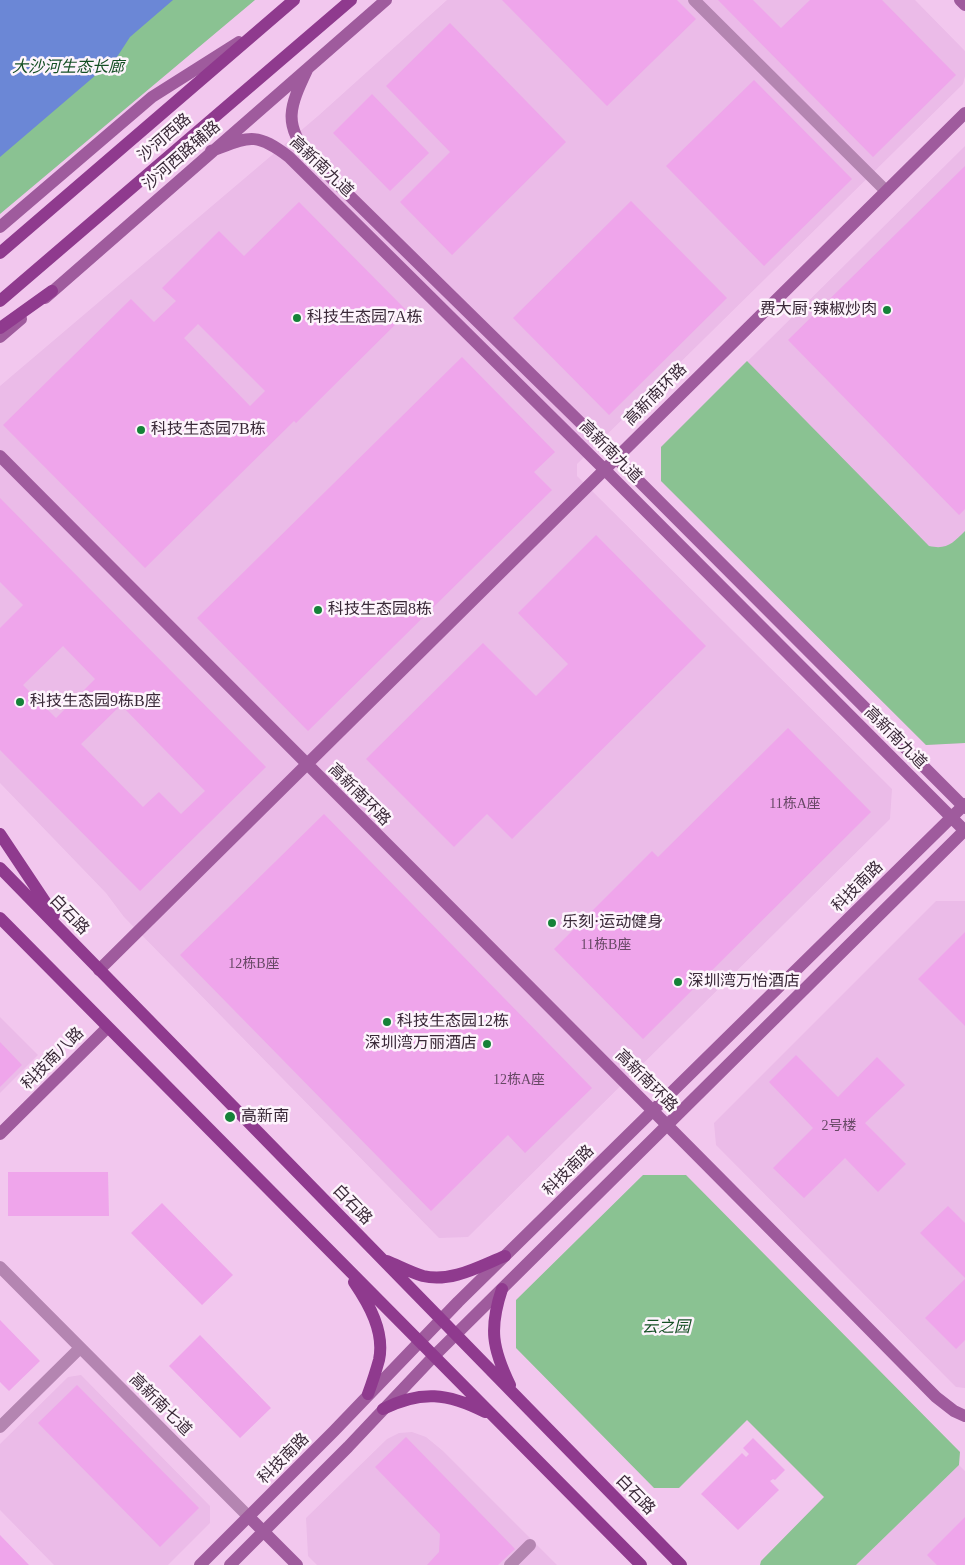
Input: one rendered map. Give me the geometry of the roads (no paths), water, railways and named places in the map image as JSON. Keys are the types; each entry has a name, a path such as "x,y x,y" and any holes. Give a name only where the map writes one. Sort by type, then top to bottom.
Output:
{"main road":[{"name":"沙河西路","path":"0,253 294,0"},
{"name":"沙河西路","path":"0,301 351,0"},
{"path":"0,328 52,291"},
{"path":"0,834 73,941"},
{"name":"白石路","path":"0,868 681,1565"},
{"path":"0,918 641,1565"},
{"path":"380,1257 409,1271 437,1278 467,1271 505,1256"},
{"path":"338,1259 372,1314 377,1329 380,1344 379,1358 368,1394"},
{"path":"502,1289 495,1310 495,1344 502,1368 515,1396"},
{"path":"383,1409 398,1401 413,1397 440,1396 455,1399 495,1418"}],"street":[{"name":"沙河西路辅路","path":"0,337 386,0"},
{"path":"694,0 886,191"},
{"path":"960,0 965,5"},
{"path":"0,227 152,98 272,19"},
{"name":"高新南九道","path":"307,70 296,92 291,110 294,128 302,147 356,203 616,458 964,806"},
{"name":"高新南环路","path":"99,970 965,113"},
{"name":"高新南九道","path":"211,151 247,139 257,139 272,144 289,157 965,831"},
{"path":"0,456 306,765"},
{"name":"高新南环路","path":"306,765 667,1125 936,1397 954,1411 965,1416"},
{"name":"科技南路","path":"200,1565 440,1320 964,806"},
{"path":"230,1565 348,1447 434,1356 965,831"},
{"name":"科技南八路","path":"0,1134 107,1028"},
{"name":"高新南七道","path":"0,1268 297,1565"},
{"path":"0,1427 80,1348"},
{"path":"510,1565 530,1545"}],"water":[{"path":"0,0 173,0 130,37 117,57 0,157"}],"place":[{"name":"费大厨·辣椒炒肉","path":"887,310"},
{"name":"科技生态园7A栋","path":"297,318"},
{"name":"科技生态园7B栋","path":"141,430"},
{"name":"科技生态园8栋","path":"318,610"},
{"name":"科技生态园9栋B座","path":"20,702"},
{"name":"乐刻·运动健身","path":"552,923"},
{"name":"深圳湾万怡酒店","path":"678,982"},
{"name":"科技生态园12栋","path":"387,1022"},
{"name":"深圳湾万丽酒店","path":"487,1044"},
{"name":"高新南","path":"230,1117"}],"park label":[{"name":"大沙河生态长廊","path":"68,68"},
{"name":"云之园","path":"666,1328"}]}
